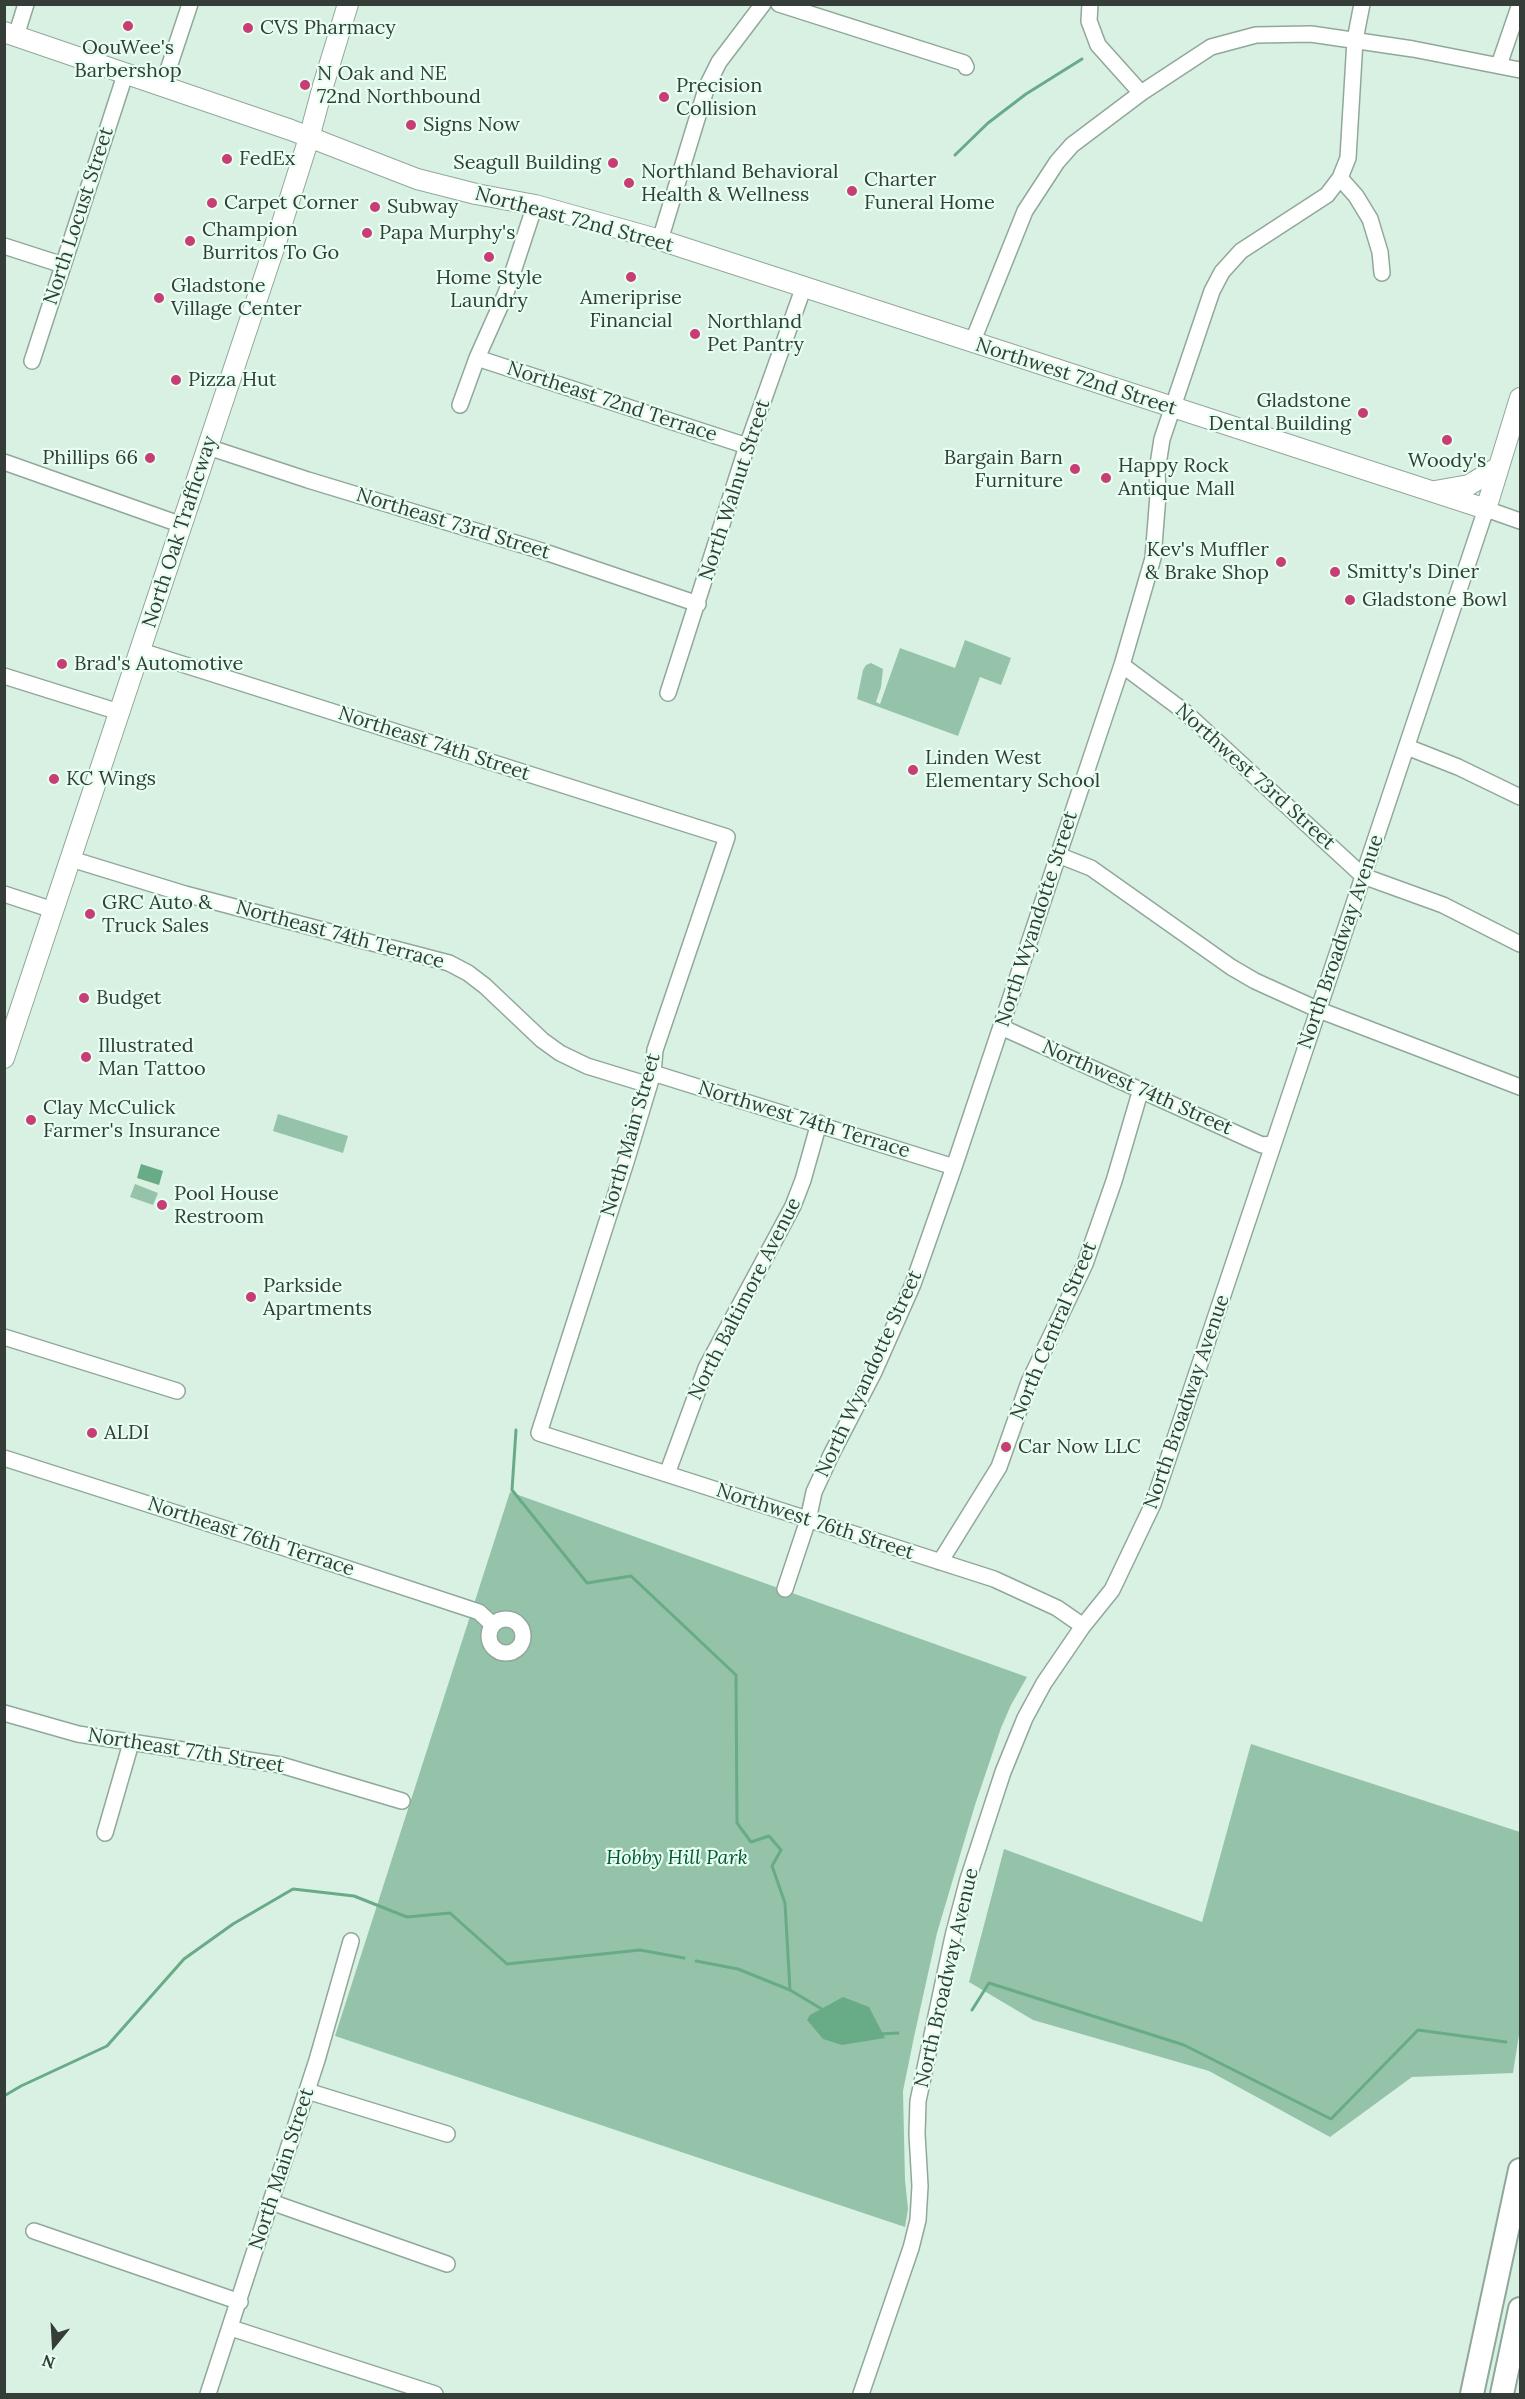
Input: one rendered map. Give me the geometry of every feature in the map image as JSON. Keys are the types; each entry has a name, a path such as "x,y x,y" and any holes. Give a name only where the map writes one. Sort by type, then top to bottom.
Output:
{"highway":[{"path":"1472,2394 1521,2170"},
{"path":"1502,2394 1521,2309"}],"main road":[{"name":"North Oak Trafficway","path":"4,1058 72,860 309,138 322,86 348,4"},
{"name":"Northeast 72nd Street","path":"10,34 126,72 417,179 476,194 535,205 660,240 907,322"},
{"name":"Northwest 72nd Street","path":"907,322 1486,509"},
{"name":"North Broadway Avenue","path":"1486,509 1497,468 1521,398"},
{"path":"1432,492 1469,485 1497,468"}],"street":[{"path":"10,34 26,4"},
{"path":"162,85 190,4"},
{"path":"660,240 707,86 719,62 763,4"},
{"path":"779,4 964,63 966,67"},
{"path":"1090,4 1089,21 1098,45 1141,93"},
{"name":"North Wyandotte Street","path":"784,1589 822,1473 874,1372 913,1284 1122,665 1153,558 1159,455 1172,408 1212,291 1222,272 1241,251 1327,195 1340,178 1348,158 1355,40 1362,4"},
{"path":"1499,65 1520,4"},
{"path":"972,343 1025,211 1043,181 1072,145 1141,93 1211,47 1233,40 1280,33 1311,34 1521,70"},
{"name":"North Locust Street","path":"32,361 126,72"},
{"path":"1340,178 1356,196 1370,219 1380,252 1382,273"},
{"path":"460,405 477,358 506,293 535,205"},
{"path":"4,246 63,266"},
{"name":"North Walnut Street","path":"668,693 747,446 803,289"},
{"name":"Northeast 72nd Terrace","path":"477,358 747,446"},
{"name":"Northeast 73rd Street","path":"208,447 308,480 543,551 698,604"},
{"path":"4,462 182,525"},
{"name":"Northwest 72nd Street","path":"1486,509 1521,521"},
{"name":"North Broadway Avenue","path":"861,2394 911,2248 918,2220 920,2186 918,2101 947,1959 968,1879 1003,1772 1025,1718 1044,1683 1083,1626 1112,1590 1153,1504 1486,509"},
{"name":"Northeast 74th Street","path":"141,651 727,837"},
{"name":"Northwest 73rd Street","path":"1122,665 1185,712 1363,876 1443,906 1521,944"},
{"path":"4,676 119,712"},
{"path":"1407,747 1458,767 1521,797"},
{"name":"North Main Street","path":"539,1433 651,1079 655,1050 727,837"},
{"path":"1058,855 1091,868 1247,976 1319,1010 1521,1087"},
{"name":"Northeast 74th Terrace","path":"72,860 185,894 443,961 468,973 485,986 542,1040 560,1053 587,1066 651,1079"},
{"path":"4,894 53,910"},
{"name":"Northwest 74th Street","path":"1001,1027 1262,1145 1273,1144"},
{"name":"Northwest 74th Terrace","path":"651,1079 819,1124 954,1167"},
{"name":"North Central Street","path":"940,1562 999,1467 1029,1382 1084,1264 1114,1181 1141,1089"},
{"name":"North Baltimore Avenue","path":"667,1473 706,1368 793,1206 819,1124"},
{"path":"4,1337 177,1391"},
{"name":"Northwest 76th Street","path":"539,1433 1018,1589 1058,1608 1083,1626"},
{"name":"Northeast 76th Terrace","path":"4,1458 479,1612 493,1625"},
{"name":"Northeast 77th Street","path":"4,1713 50,1728 131,1743 270,1762 402,1801"},
{"path":"105,1833 131,1743"},
{"name":"North Main Street","path":"208,2394 272,2202 351,1941"},
{"path":"307,2091 447,2134"},
{"path":"272,2202 447,2264"},
{"path":"34,2231 240,2302"},
{"path":"231,2328 433,2393"}],"green space":[{"path":"965,640 1011,658 1001,685 980,677 958,736 857,699 866,665 871,663 883,669 876,702 880,704 900,648 955,668"},
{"path":"278,1114 348,1136 343,1153 273,1131"},
{"path":"135,1184 158,1193 153,1205 130,1197"},
{"name":"Hobby Hill Park","path":"510,1492 1027,1677 1001,1728 975,1805 937,1933 903,2091 908,2209 905,2227 335,2036"},
{"path":"1251,1744 1520,1832 1520,2028 1513,2073 1412,2077 1330,2137 1209,2071 1033,2020 969,1982 1004,1849 1202,1922"}],"shaded area":[{"path":"141,1164 163,1171 159,1185 137,1178"},
{"path":"843,1997 869,2007 885,2038 842,2045 823,2039 807,2020 810,2015"}],"waterway":[{"path":"955,155 988,123 1026,94 1082,59"},
{"path":"516,1430 512,1490 587,1583 631,1576 736,1675 737,1823 751,1842 769,1836 781,1850 772,1866 785,1903 790,1990 825,2011"},
{"path":"4,2096 107,2046 184,1959 233,1924 293,1889 354,1896 407,1917 450,1913 507,1964 640,1950 684,1958"},
{"path":"696,1961 738,1969 790,1990"},
{"path":"972,2010 989,1983 1184,2045 1331,2119 1418,2030 1506,2042"},
{"path":"879,2034 898,2033"}],"place":[{"name":"OouWee's Barbershop","path":"128,26"},
{"name":"CVS Pharmacy","path":"248,28"},
{"name":"N Oak and NE 72nd Northbound","path":"305,85"},
{"name":"Precision Collision","path":"664,97"},
{"name":"Signs Now","path":"411,125"},
{"name":"FedEx","path":"227,159"},
{"name":"Seagull Building","path":"613,163"},
{"name":"Northland Behavioral Health & Wellness","path":"629,183"},
{"name":"Charter Funeral Home","path":"852,191"},
{"name":"Carpet Corner","path":"212,203"},
{"name":"Subway","path":"375,207"},
{"name":"Papa Murphy's","path":"367,233"},
{"name":"Champion Burritos To Go","path":"190,241"},
{"name":"Home Style Laundry","path":"489,257"},
{"name":"Ameriprise Financial","path":"631,277"},
{"name":"Gladstone Village Center","path":"159,298"},
{"name":"Northland Pet Pantry","path":"695,334"},
{"name":"Pizza Hut","path":"176,380"},
{"name":"Gladstone Dental Building","path":"1363,413"},
{"name":"Woody's","path":"1447,440"},
{"name":"Phillips 66","path":"150,458"},
{"name":"Bargain Barn Furniture","path":"1075,469"},
{"name":"Happy Rock Antique Mall","path":"1106,478"},
{"name":"Kev's Muffler & Brake Shop","path":"1281,562"},
{"name":"Smitty's Diner","path":"1335,572"},
{"name":"Gladstone Bowl","path":"1350,600"},
{"name":"Brad's Automotive","path":"62,664"},
{"name":"Linden West Elementary School","path":"913,770"},
{"name":"KC Wings","path":"54,779"},
{"name":"GRC Auto & Truck Sales","path":"90,914"},
{"name":"Budget","path":"84,998"},
{"name":"Illustrated Man Tattoo","path":"86,1057"},
{"name":"Clay McCulick Farmer's Insurance","path":"31,1120"},
{"name":"Pool House Restroom","path":"162,1205"},
{"name":"Parkside Apartments","path":"251,1297"},
{"name":"ALDI","path":"92,1433"},
{"name":"Car Now LLC","path":"1006,1447"}]}
